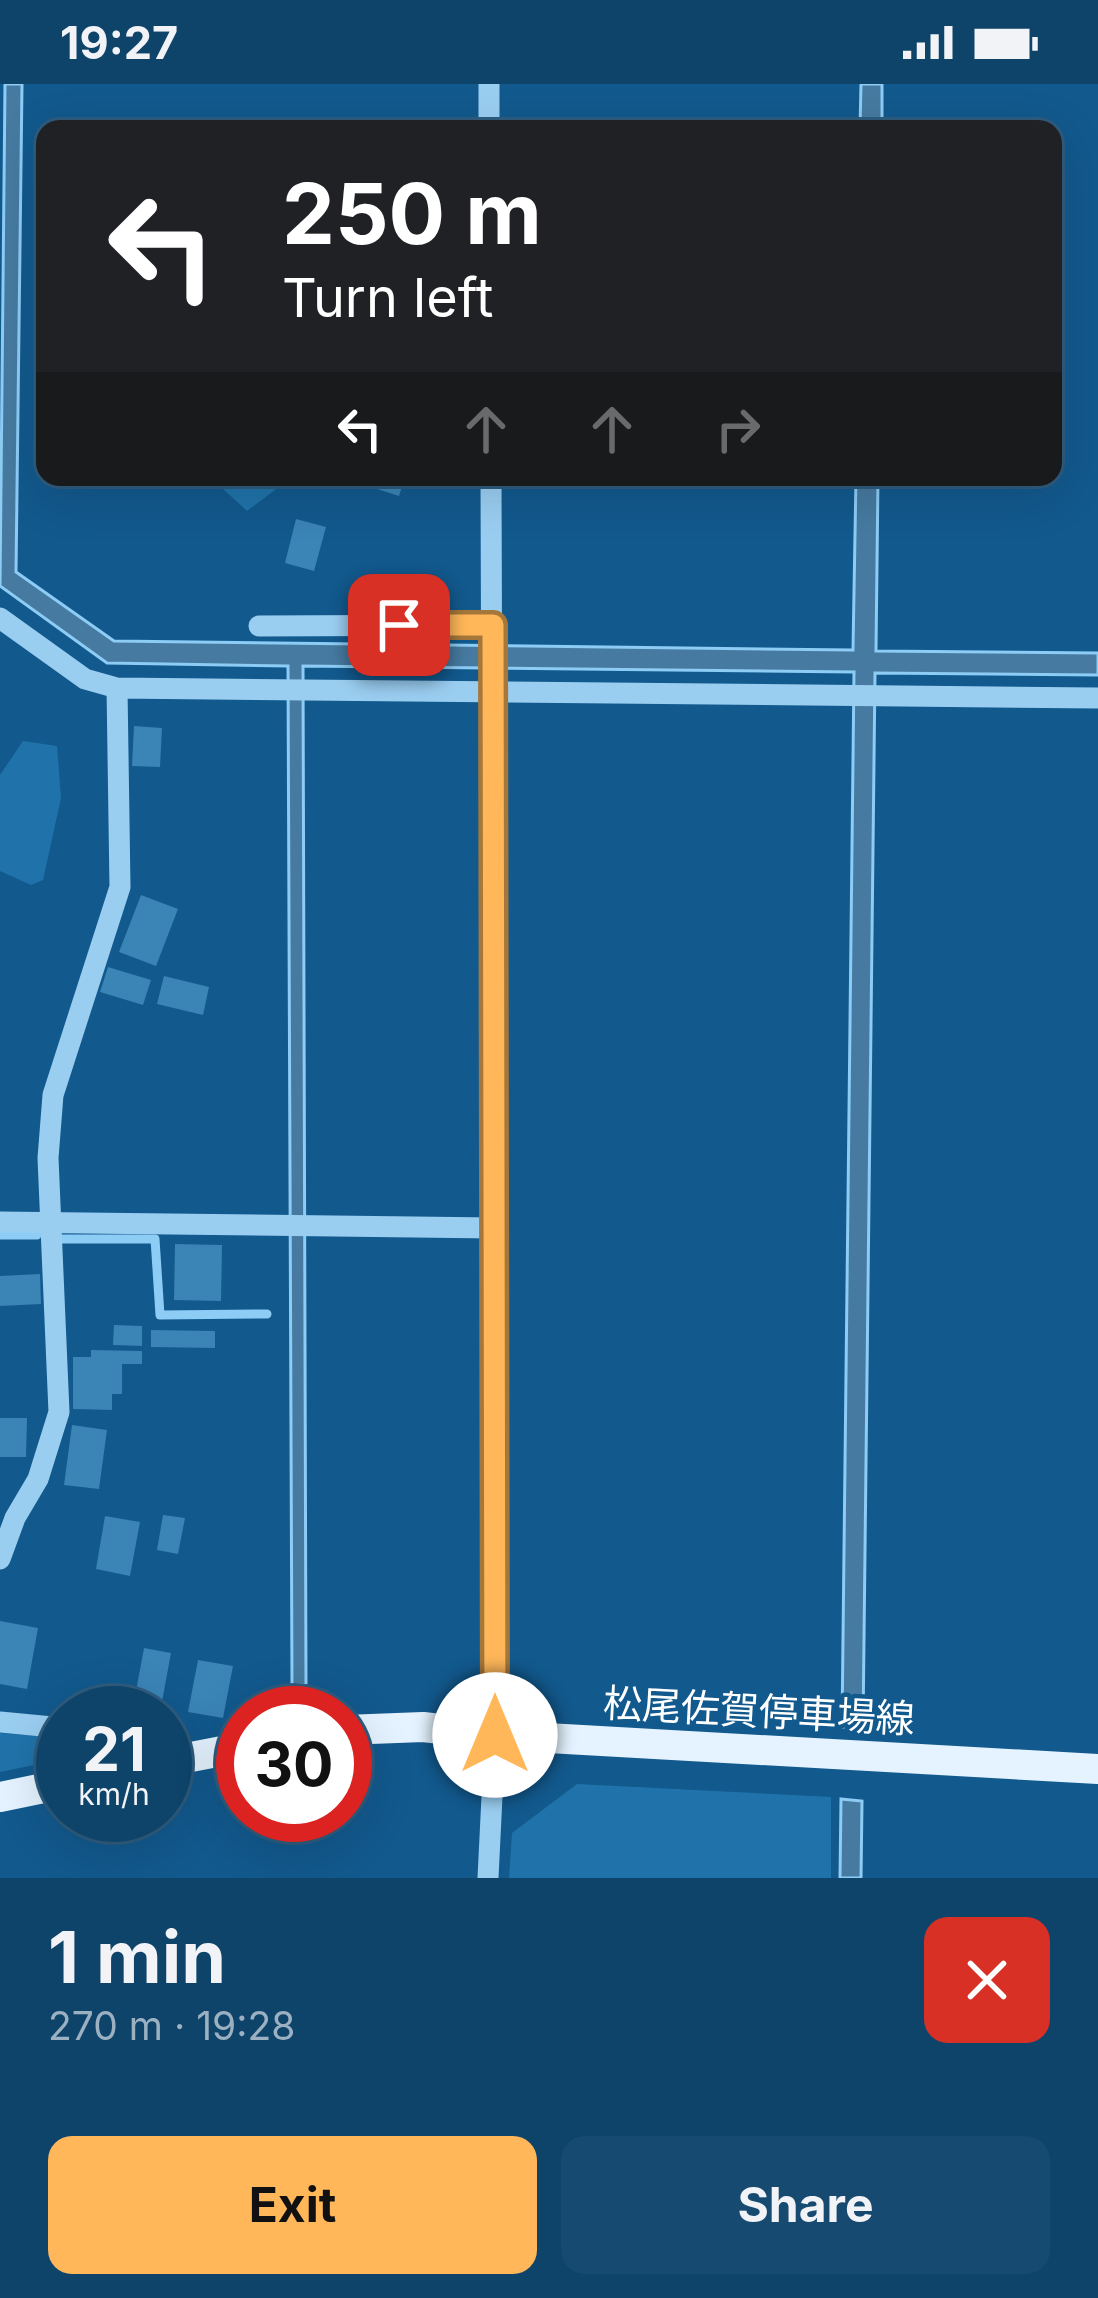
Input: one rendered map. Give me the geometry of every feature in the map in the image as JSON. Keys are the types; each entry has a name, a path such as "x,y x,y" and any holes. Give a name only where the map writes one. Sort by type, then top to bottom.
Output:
{"main road":[{"name":"松尾佐賀停車場線","path":"372,1729 423,1727 1098,1769"},
{"path":"0,1797 36,1790"}],"street":[{"path":"489,84 489,120"},
{"path":"488,1878 495,1735 491,486"},
{"path":"0,618 85,679 117,688 493,683 1098,698"},
{"path":"259,626 493,632"},
{"path":"0,1559 15,1518 38,1479 58,1412 49,1223 53,1094 120,887 117,688"},
{"path":"0,1222 494,1228"},
{"path":"0,1722 36,1725"}],"shaded area":[{"path":"5,84 22,84 16,572 114,641 853,650 856,486 878,486 876,651 1098,653 1098,675 875,673 863,1727 842,1727 854,672 303,666 306,1685 292,1685 288,666 107,663 0,586"},
{"path":"861,84 882,84 882,120 860,120"},
{"path":"220,486 280,486 247,511"},
{"path":"23,741 57,746 61,798 43,880 31,885 0,871 0,775"},
{"path":"0,1733 36,1736 36,1765 0,1772"},
{"path":"577,1784 831,1797 831,1878 509,1878 512,1833"},
{"path":"841,1799 862,1801 861,1878 840,1878"}],"building":[{"path":"368,486 402,486 399,496"},
{"path":"296,519 326,527 314,571 285,563"},
{"path":"134,726 162,728 160,767 132,766"},
{"path":"141,895 178,909 156,966 119,952"},
{"path":"108,967 151,980 143,1005 100,992"},
{"path":"164,976 209,987 203,1015 157,1004"},
{"path":"175,1244 222,1245 221,1301 174,1300"},
{"path":"40,1274 41,1304 0,1306 0,1276"},
{"path":"114,1325 142,1326 142,1346 113,1345"},
{"path":"151,1330 215,1331 215,1348 151,1347"},
{"path":"91,1350 142,1351 142,1364 122,1364 122,1394 112,1394 112,1410 73,1409 73,1357 91,1357"},
{"path":"0,1418 27,1418 26,1457 0,1457"},
{"path":"72,1425 107,1430 99,1489 64,1485"},
{"path":"163,1515 185,1518 178,1554 157,1550"},
{"path":"105,1516 140,1522 130,1576 96,1569"},
{"path":"0,1621 38,1628 27,1689 0,1684"},
{"path":"144,1648 171,1653 165,1686 137,1686"},
{"path":"198,1660 233,1666 229,1686 216,1686 216,1717 192,1713"}],"waterway":[{"path":"0,1235 37,1235"},
{"path":"60,1239 155,1239 160,1315 267,1314"}],"route":[{"path":"399,625 493,625 495,1735"}]}
